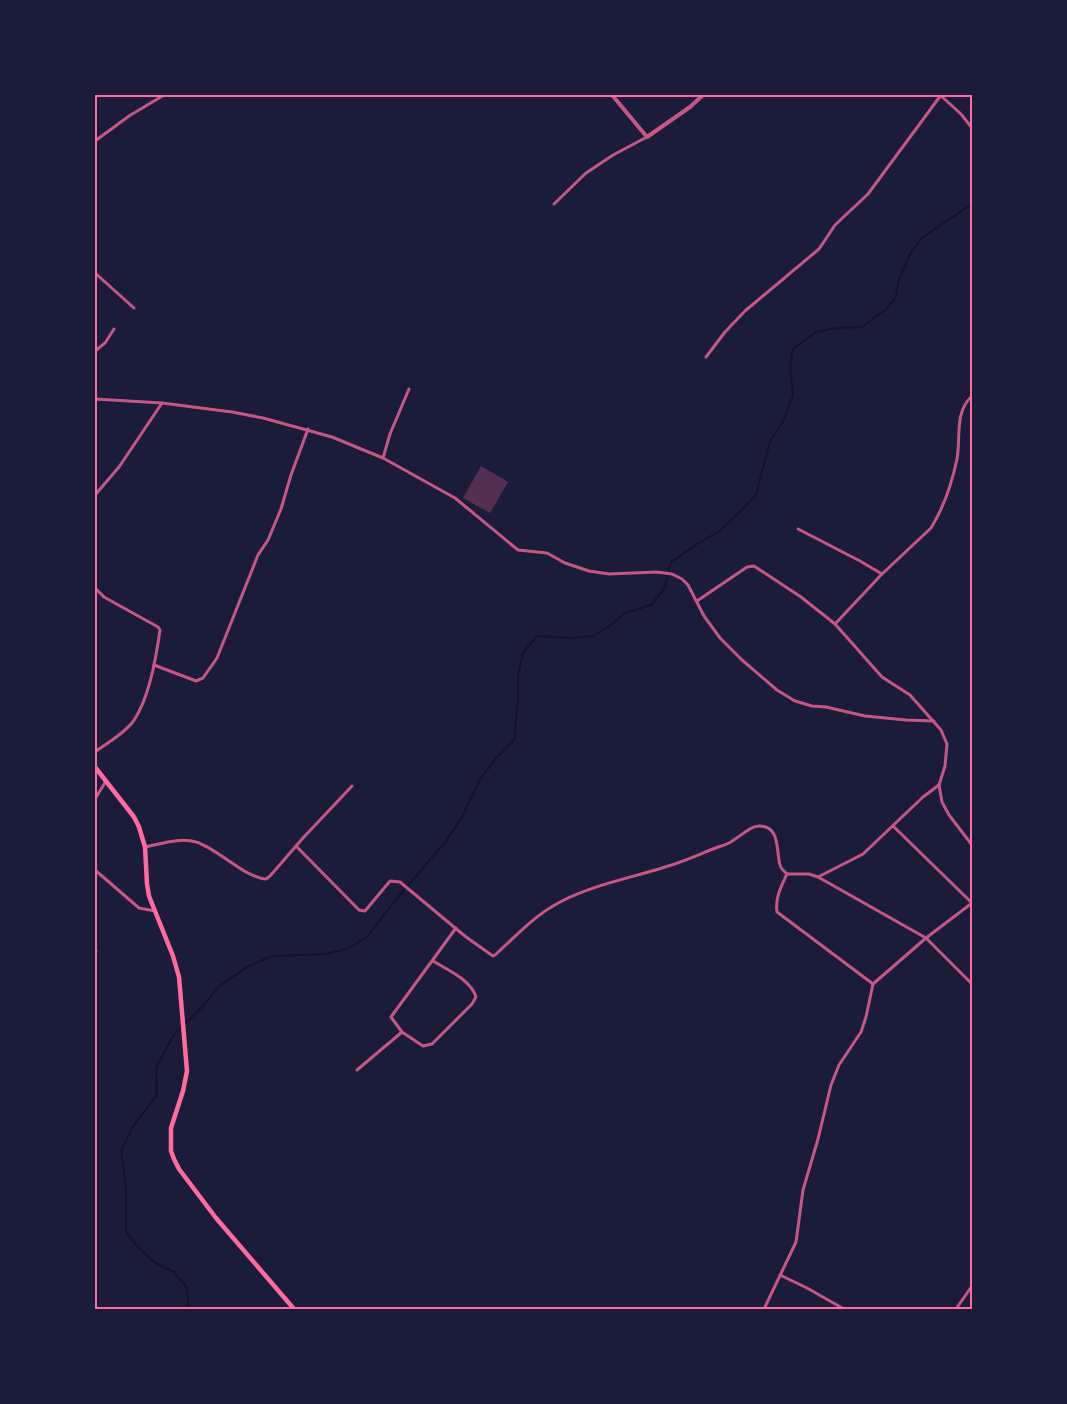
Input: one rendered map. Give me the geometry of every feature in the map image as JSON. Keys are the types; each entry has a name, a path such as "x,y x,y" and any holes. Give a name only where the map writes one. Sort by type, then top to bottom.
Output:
{"main road":[{"path":"95,767 107,780 137,822 145,847 147,884 154,911 179,977 186,1064 185,1081 171,1128 171,1151 179,1169 216,1218 294,1309"}],"street":[{"path":"95,141 129,116 164,95"},
{"path":"612,95 647,137"},
{"path":"554,204 586,173 613,154 647,137 690,107 703,95"},
{"path":"706,357 724,332 745,312 820,249 836,225 868,194 940,95 961,114 972,128"},
{"path":"95,274 134,308"},
{"path":"95,351 105,343 114,330"},
{"path":"383,458 390,434 409,389"},
{"path":"835,624 882,574 931,528 941,510 958,458 961,414 972,396"},
{"path":"95,398 162,403 232,412 327,435 383,458 455,498 518,550 546,553 565,563 589,571 609,574 657,572 672,574 688,585 704,616 742,660 777,690 796,701 865,716 934,721"},
{"path":"95,495 119,467 162,403"},
{"path":"154,665 196,681 208,673 227,635 258,555 268,540 281,509 308,429"},
{"path":"798,528 882,574"},
{"path":"697,601 747,567 754,566 801,597 835,624 882,677 910,695 942,730 946,744 945,766 939,785 942,802 949,815 972,845"},
{"path":"95,588 104,597 158,627 160,630 154,665 144,698 132,723 95,752"},
{"path":"95,799 107,780"},
{"path":"818,876 863,854 923,797 939,785"},
{"path":"145,847 177,841 196,842 252,874 266,879 352,786"},
{"path":"296,846 359,910 365,911 387,883 396,880 409,888 490,955 495,956 511,939 555,904 609,882 666,867 730,843 759,826 769,829 775,836 779,846 780,864 787,874"},
{"path":"764,1309 799,1234 803,1190 818,1140 831,1085 839,1065 861,1032 866,1017 872,984 926,938 972,903 892,826"},
{"path":"95,870 139,908 154,911"},
{"path":"787,874 801,873 818,876 926,938 972,984"},
{"path":"787,874 778,895 777,912 872,984"},
{"path":"433,961 467,984 476,997 472,1004 432,1044 427,1046 417,1043 402,1032 390,1017 456,928"},
{"path":"357,1070 402,1032"},
{"path":"780,1275 844,1309"},
{"path":"956,1309 972,1286"}],"building":[{"path":"481,466 508,482 490,513 463,498"}],"waterway":[{"path":"189,1309 186,1286 174,1272 155,1263 137,1246 126,1231 126,1189 121,1151 133,1126 157,1095 156,1068 173,1036 204,1005 218,987 247,967 272,956 325,954 347,949 367,937 447,840 463,815 479,781 496,758 514,740 518,676 523,653 537,636 573,638 593,636 610,626 625,613 651,605 664,589 671,562 718,532 756,495 770,441 783,422 793,395 790,368 793,349 816,332 836,328 862,327 886,309 896,297 898,282 910,254 922,238 972,204"}]}
